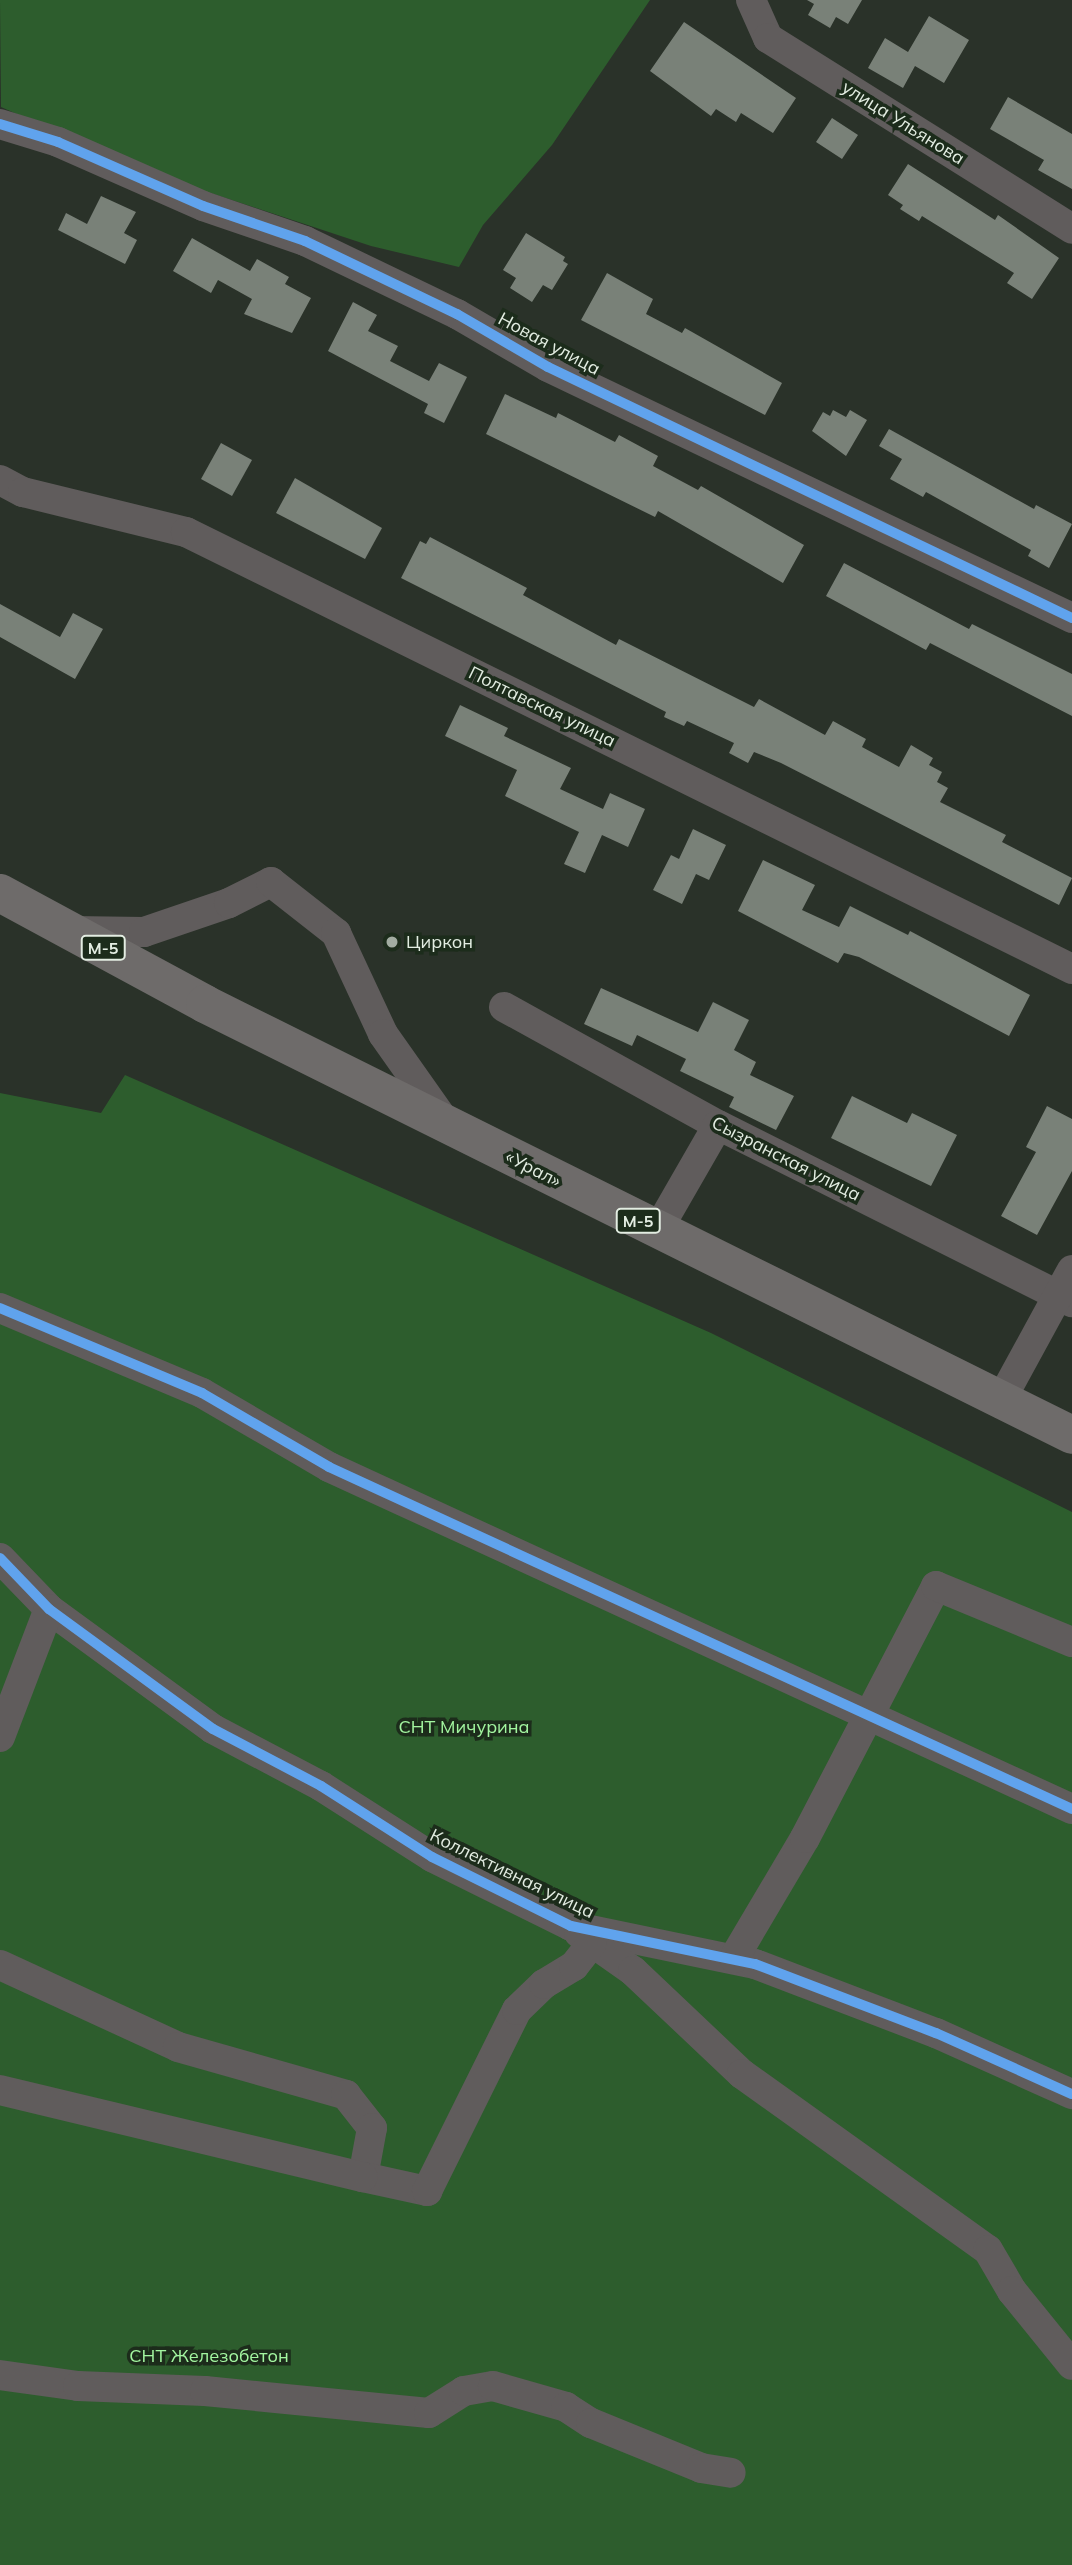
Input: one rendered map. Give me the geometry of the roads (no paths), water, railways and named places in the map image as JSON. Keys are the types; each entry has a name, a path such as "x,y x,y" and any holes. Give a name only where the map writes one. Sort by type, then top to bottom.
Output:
{"highway":[{"name":"«Урал»","path":"0,893 447,1125 1072,1435"}],"street":[{"name":"улица Ульянова","path":"751,0 768,38 1072,229"},
{"name":"Новая улица","path":"0,124 58,142 203,206 305,240 457,314 561,373 1072,618"},
{"name":"Полтавская улица","path":"0,480 23,492 186,532 1072,969"},
{"path":"71,931 144,932 229,903 271,882 336,933 383,1034 447,1125"},
{"name":"Сызранская улица","path":"504,1007 718,1125 1068,1288"},
{"path":"657,1231 718,1125"},
{"path":"1001,1400 1068,1288"},
{"path":"0,1308 202,1393 329,1467 1072,1809"},
{"name":"Коллективная улица","path":"0,1558 49,1609 214,1729 321,1786 432,1857 581,1935 734,1958 936,2033 1072,2094"},
{"path":"734,1958 805,1838 936,1586 1072,1642"},
{"path":"0,1737 49,1609"},
{"path":"0,2090 427,2192 517,2010 544,1984 574,1966 581,1935 633,1971 742,2074 988,2250 1012,2291 1072,2365"},
{"path":"0,1965 178,2048 346,2095 372,2128 363,2177"},
{"path":"0,2375 78,2386 205,2390 429,2413 464,2391 493,2386 566,2407 591,2423 701,2468 731,2473"}],"place":[{"name":"Циркон","path":"392,942"}],"park label":[{"name":"СНТ Мичурина","path":"464,1727"},
{"name":"СНТ Железобетон","path":"209,2356"}]}
